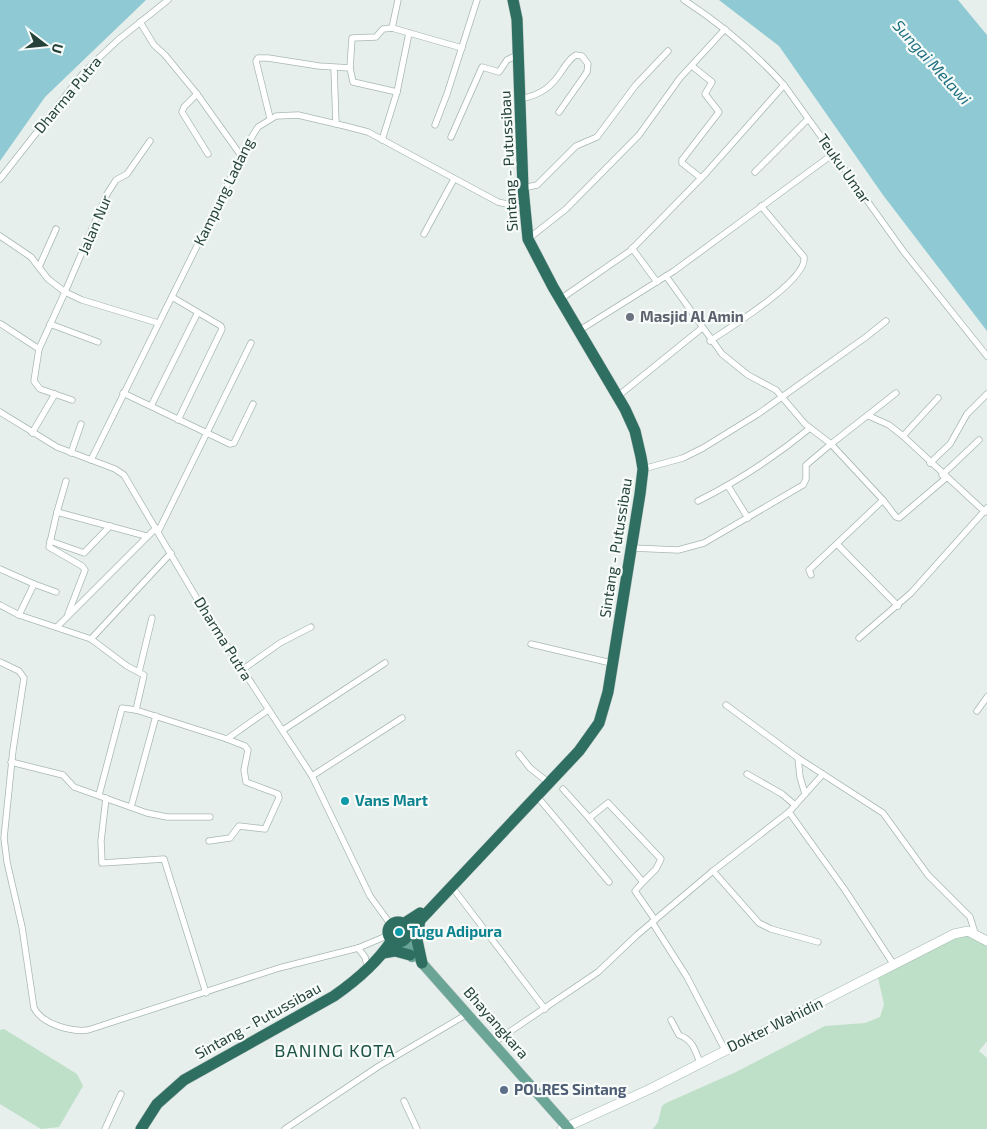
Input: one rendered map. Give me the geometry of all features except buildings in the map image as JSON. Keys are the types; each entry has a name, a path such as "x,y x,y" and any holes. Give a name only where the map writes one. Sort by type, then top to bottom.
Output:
{"highway":[{"name":"Sintang - Putussibau","path":"141,1129 157,1104 184,1080 334,996 368,969 580,742 592,726 600,704 607,662 632,548 643,470 635,431 618,396 580,330 524,244 519,207 513,57 514,0"},
{"name":"Sintang - Putussibau","path":"399,934 452,887 589,739 602,716 638,479 633,442 620,409 559,300 528,239 523,188 517,19 514,0"},
{"path":"420,917 418,940 422,963"},
{"path":"383,953 394,951 410,955"}],"main road":[{"name":"Bhayangkara","path":"399,934 410,955 564,1128"},
{"name":"Bhayangkara","path":"399,934 564,1128"}],"street":[{"name":"Dharma Putra","path":"0,179 85,71 168,0"},
{"path":"392,28 398,0"},
{"path":"435,125 462,48 476,0"},
{"name":"Teuku Umar","path":"684,0 725,29 768,67 784,85 904,252 987,356"},
{"path":"140,22 156,48 165,54 197,94 242,158"},
{"path":"397,92 353,82 350,68 352,38 376,37 383,29 392,28 462,48"},
{"path":"528,239 566,209 639,135 692,66 725,29"},
{"path":"382,140 397,92 409,33"},
{"path":"523,188 537,185 576,146 597,137 634,86 668,51"},
{"path":"520,99 540,94 548,89 570,59 576,55 582,56 588,64 587,72 559,112"},
{"path":"451,137 482,66 499,72 507,60 513,57"},
{"path":"350,68 334,68 268,58 257,59 270,118 298,115 362,130 454,179 478,189 498,202 519,207"},
{"path":"692,66 712,82 705,94 719,112 682,160 682,163 700,178"},
{"path":"334,68 336,124"},
{"path":"559,300 632,248 700,178 784,85"},
{"path":"197,94 182,112 208,154"},
{"name":"Kampung Ladang","path":"91,460 158,323 258,127 270,118"},
{"path":"755,172 808,119"},
{"name":"Jalan Nur","path":"54,394 34,384 39,349 66,292 107,194 116,180 127,174 150,141"},
{"path":"580,330 666,276 833,154"},
{"path":"424,234 454,179"},
{"path":"710,341 753,312 783,288 804,265 804,257 761,206"},
{"path":"39,267 56,229"},
{"path":"0,236 31,257 48,278 66,292 82,300 158,323"},
{"path":"632,248 657,282"},
{"path":"666,276 710,341 722,354 748,375 782,396 796,415 831,444 883,500 896,517 900,518 979,440"},
{"path":"172,297 195,309 197,314 221,326 222,330 178,420"},
{"path":"151,406 197,314"},
{"path":"643,470 673,462 698,450 758,414 886,321"},
{"path":"1,324 24,341 39,349"},
{"path":"50,324 98,342"},
{"path":"618,396 702,328"},
{"path":"57,627 146,536 157,530 251,343"},
{"path":"123,393 230,444 234,442 253,404"},
{"path":"632,548 666,550 691,548 704,543 803,486 806,479 806,465 896,393"},
{"path":"32,433 54,394 72,400"},
{"path":"930,464 950,444 967,414 987,394"},
{"path":"903,436 938,398"},
{"name":"Dharma Putra","path":"0,412 32,433 71,453 115,469 124,475 242,670 312,776 370,896 399,934"},
{"path":"859,638 898,606 928,572 951,551 986,511 930,464 903,436 889,425 869,416"},
{"path":"71,453 81,424"},
{"path":"698,502 776,456 810,428"},
{"path":"66,481 56,512 50,548 82,566 85,570 67,616"},
{"path":"728,486 748,518"},
{"path":"811,575 809,570 838,545 883,500"},
{"path":"56,512 146,536"},
{"path":"50,541 84,553 110,526"},
{"path":"838,545 898,606"},
{"path":"91,639 171,553"},
{"path":"0,570 56,592"},
{"path":"19,614 34,584"},
{"path":"0,605 19,614 91,639 144,675 145,680 136,710"},
{"path":"140,672 152,618"},
{"path":"242,670 280,643 311,627"},
{"path":"532,644 607,662"},
{"path":"0,662 19,671 24,678 3,800 4,838 20,917 36,1013 68,1029 76,1031 88,1030 279,968 358,948 399,934"},
{"path":"283,730 385,663"},
{"path":"977,711 987,697"},
{"path":"726,705 798,758 883,813 928,875 970,917 975,933 987,941"},
{"path":"99,795 121,709 124,707 227,738 245,746 248,750 244,770 246,782 278,794 279,798 265,829 239,826 230,838 209,841"},
{"path":"227,738 268,710"},
{"path":"131,807 156,716"},
{"path":"312,776 402,718"},
{"path":"519,754 530,768 544,779"},
{"path":"798,758 800,777 805,794"},
{"path":"11,762 60,774 72,786 131,807 167,817 210,818"},
{"path":"747,774 782,794 795,806"},
{"path":"493,1043 607,965 653,921 789,812 823,774"},
{"path":"563,789 643,882"},
{"path":"536,795 609,882"},
{"path":"106,798 101,841 102,863 164,859 206,992"},
{"path":"589,818 604,805 610,804 658,855 660,863 635,891 687,977 725,1050"},
{"path":"789,812 845,890 894,965"},
{"path":"713,871 759,922 771,929 818,942"},
{"path":"452,887 545,1009"},
{"name":"Dokter Wahidin","path":"564,1128 630,1099 961,931 975,933"},
{"path":"358,948 365,957 368,969"},
{"path":"285,1129 379,1066 464,1016"},
{"path":"671,1020 679,1035 687,1038 693,1045 700,1063"},
{"path":"105,1129 122,1094"},
{"path":"404,1101 417,1129"}],"green space":[{"path":"962,934 987,943 987,1041 979,1051 987,1058 987,1129 653,1129 658,1122 662,1106 666,1103 736,1072 825,1026 865,1023 880,1017 884,1004 878,978"},
{"path":"4,1029 77,1074 83,1086 59,1127 41,1129 0,1104 0,1030"}],"water":[{"path":"0,0 146,0 45,97 0,161"},
{"name":"Sungai Melawi","path":"719,0 958,0 987,35 987,331 883,195 779,46"}],"place":[{"name":"Masjid Al Amin","path":"630,317"},
{"name":"Vans Mart","path":"345,801"},
{"name":"Tugu Adipura","path":"399,932"},
{"name":"POLRES Sintang","path":"504,1090"}],"district":[{"name":"BANING KOTA","path":"335,1051"}]}
